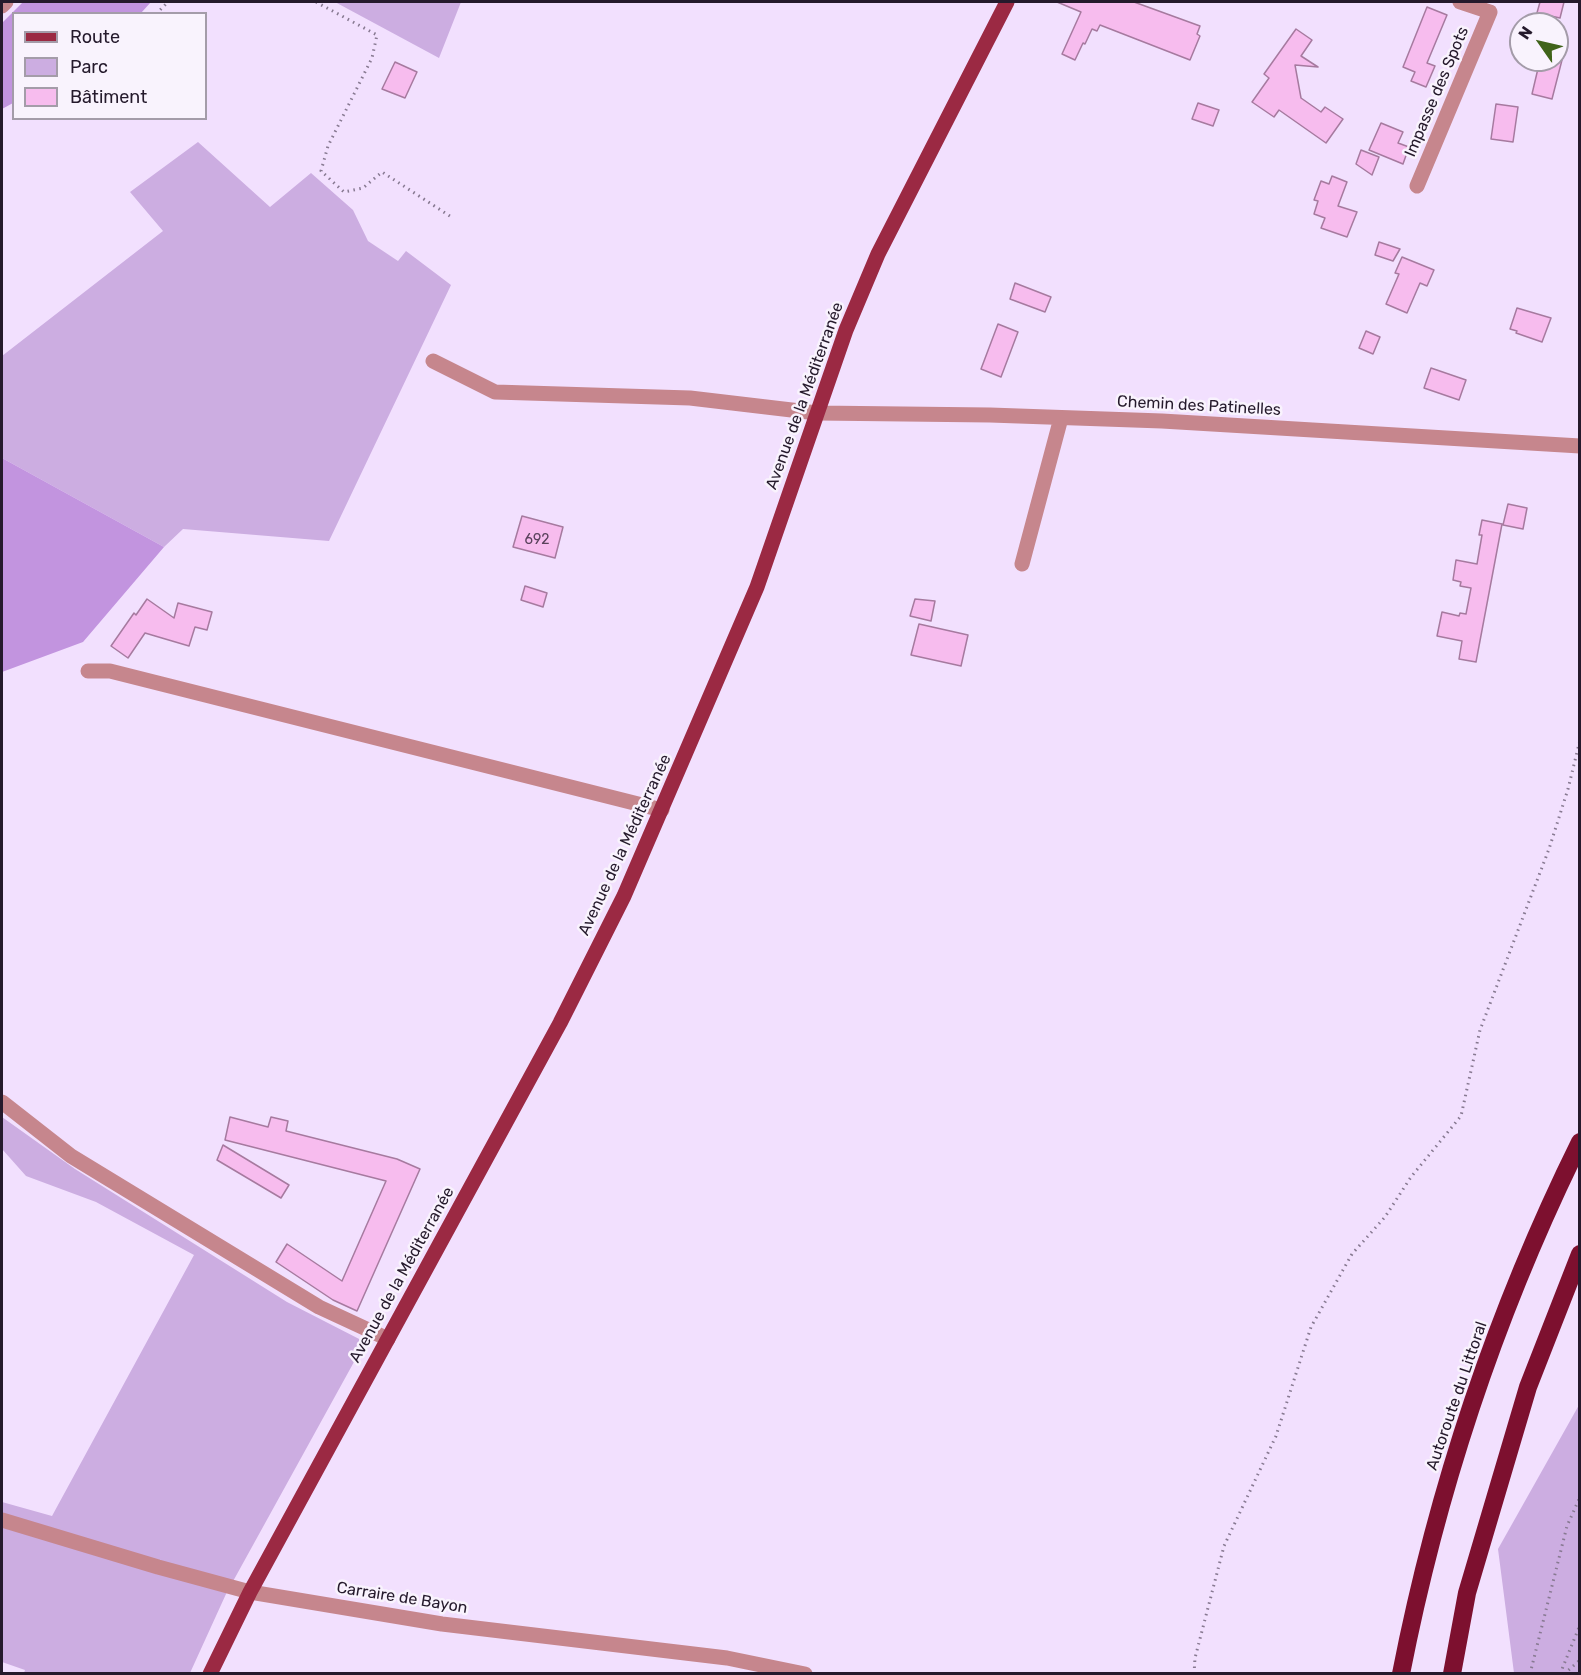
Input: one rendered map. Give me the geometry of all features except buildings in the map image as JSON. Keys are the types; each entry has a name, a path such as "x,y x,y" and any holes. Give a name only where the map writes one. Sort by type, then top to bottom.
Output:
{"highway":[{"name":"Autoroute du Littoral","path":"1401,1674 1435,1525 1485,1366 1556,1190 1580,1142"},
{"path":"1452,1674 1467,1593 1528,1387 1580,1254"}],"main road":[{"name":"Avenue de la Méditerranée","path":"210,1674 250,1592 560,1023 624,896 757,586 846,330 878,254 1007,2"}],"street":[{"path":"2,6 6,2"},
{"path":"1461,2 1484,7"},
{"name":"Impasse des Spots","path":"1417,186 1484,7"},
{"name":"Chemin des Patinelles","path":"433,361 495,392 690,398 817,413 1174,422 1580,446"},
{"path":"1022,564 1061,418"},
{"path":"88,671 110,671 662,810"},
{"path":"2,1102 71,1156 319,1307 388,1339"},
{"name":"Carraire de Bayon","path":"2,1520 250,1592 442,1624 727,1658 805,1674"}],"path":[{"path":"316,2 376,34 372,58 328,146 321,171 344,192 363,188 382,172 453,218"},
{"path":"1194,1674 1195,1658 1224,1546 1276,1436 1311,1327 1352,1254 1385,1217 1411,1178 1461,1116 1480,1030 1549,849 1568,789 1580,740"},
{"path":"1530,1674 1567,1526 1580,1497"},
{"path":"1562,1674 1580,1625"},
{"path":"1562,1674 1580,1660"}],"green space":[{"path":"335,2 461,2 439,58"},
{"path":"198,142 270,207 311,173 353,210 368,241 398,261 406,251 451,285 329,541 183,529 164,547 2,458 2,356 163,231 130,192"},
{"path":"2,1117 75,1169 287,1302 365,1342 226,1594 190,1673 24,1673 25,1670 2,1662 2,1502 52,1516 194,1255 96,1202 26,1176 2,1149"},
{"path":"1579,1405 1579,1673 1514,1673 1498,1549"}],"shaded area":[{"path":"23,2 151,2 142,12 13,12"},
{"path":"12,13 12,104 2,109 2,23"},
{"path":"2,458 164,547 83,642 2,672"}]}
